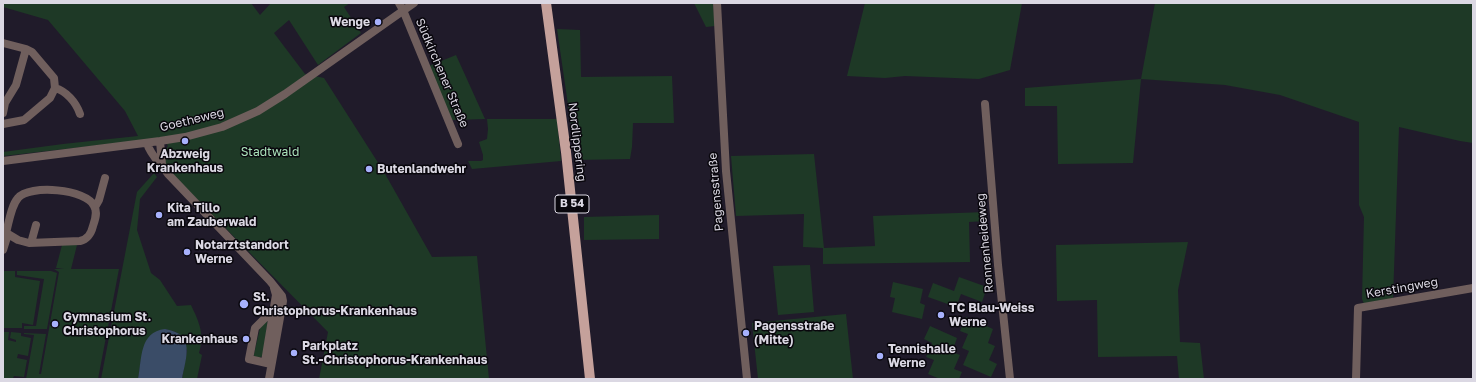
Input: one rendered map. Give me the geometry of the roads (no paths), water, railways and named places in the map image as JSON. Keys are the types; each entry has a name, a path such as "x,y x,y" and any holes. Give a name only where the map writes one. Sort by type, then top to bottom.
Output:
{"main road":[{"name":"Nordlippering","path":"546,3 567,160 590,379"}],"street":[{"name":"Südkirchener Straße","path":"414,3 401,7 458,144"},
{"name":"Pagensstraße","path":"717,3 726,171 747,379"},
{"name":"Goetheweg","path":"3,161 160,141 185,137 222,127 258,111 285,94 401,7"},
{"path":"3,43 26,49 36,57 54,78 55,88 50,98 24,120 3,124"},
{"path":"3,113 5,103 16,86 26,49"},
{"path":"55,88 64,90 80,114"},
{"name":"Ronnenheideweg","path":"985,104 998,265 1010,379"},
{"path":"160,141 162,164"},
{"path":"147,143 153,155 162,164 168,174 282,296 283,301 268,363"},
{"path":"95,208 99,200 105,178"},
{"path":"3,250 6,232 15,202 19,197 26,193 60,190 87,198 94,204 96,215 91,232 84,240 31,243 18,240 6,232"},
{"path":"31,243 36,225"},
{"path":"268,379 268,363 276,295 273,285"},
{"name":"Kerstingweg","path":"1356,379 1358,308 1473,288"},
{"path":"268,363 248,359 255,328 274,309"}],"water":[{"path":"165,329 175,332 185,341 187,355 182,379 138,379 141,355 146,341 150,335"}],"place":[{"name":"Wenge","path":"378,22"},
{"name":"Abzweig Krankenhaus","path":"185,141"},
{"name":"Butenlandwehr","path":"369,169"},
{"name":"Kita Tillo am Zauberwald","path":"159,215"},
{"name":"Notarztstandort Werne","path":"187,252"},
{"name":"St. Christophorus-Krankenhaus","path":"244,304"},
{"name":"TC Blau-Weiss Werne","path":"941,315"},
{"name":"Gymnasium St. Christophorus","path":"55,324"},
{"name":"Pagensstraße (Mitte)","path":"746,333"},
{"name":"Krankenhaus","path":"246,339"},
{"name":"Parkplatz St.-Christophorus-Krankenhaus","path":"294,353"},
{"name":"Tennishalle Werne","path":"880,356"}],"park label":[{"name":"Stadtwald","path":"270,152"}]}
